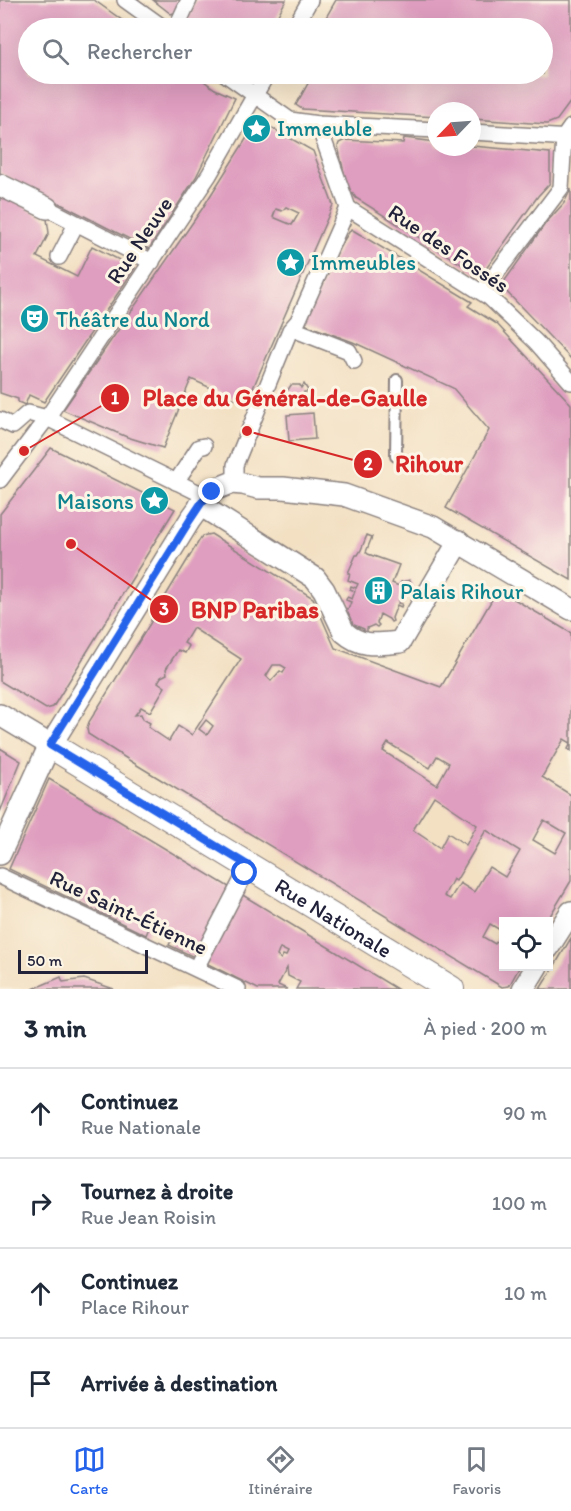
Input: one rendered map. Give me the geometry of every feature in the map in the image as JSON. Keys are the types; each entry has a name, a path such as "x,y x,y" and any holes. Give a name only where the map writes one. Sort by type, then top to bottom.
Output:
{"street":[{"path":"125,0 150,18"},
{"path":"181,18 189,0"},
{"path":"300,18 310,0"},
{"path":"239,84 290,120 318,124 427,130"},
{"name":"Rue Neuve","path":"0,480 50,412 209,175 261,84"},
{"path":"235,476 235,465 291,330 296,324 348,208 318,124"},
{"path":"481,132 569,134 561,188 482,292"},
{"path":"0,185 152,261"},
{"name":"Rue des Fossés","path":"348,208 490,298 536,342 571,382"},
{"path":"59,257 76,224"},
{"path":"296,324 349,351 354,361"},
{"path":"0,420 13,426 28,413 50,412 66,428 176,482 198,508 315,578 324,590 344,632 370,645 400,642 459,541"},
{"path":"176,482 199,447 204,446"},
{"path":"0,854 50,745 198,508 216,489 234,483 258,488 283,488 344,495 426,523 571,609"},
{"name":"Rue Nationale","path":"0,715 452,989"},
{"path":"196,968 249,866"},
{"name":"Rue Saint-Étienne","path":"0,876 238,989"},
{"path":"553,941 571,912"},
{"path":"523,989 534,971"}],"lane":[{"path":"396,456 397,380"}],"building":[{"path":"0,0 94,0 119,18 18,18 18,84 208,84 235,98 196,177 149,249 0,173"},
{"path":"153,0 184,0 179,11 171,14"},
{"path":"196,0 286,0 276,18 187,18"},
{"path":"336,0 571,0 571,101 557,120 547,124 481,120 481,102 427,102 427,116 302,109 296,105 308,84 553,84 553,18 326,18"},
{"path":"258,120 313,151 333,205 246,404 191,379 163,448 127,437 63,410 202,209","holes":["286,207 299,213 292,225 273,217 276,209 282,211"]},
{"path":"404,138 427,141 427,156 481,156 481,147 550,153 550,183 538,196 483,273 477,274 356,198 347,186 339,143 345,140 403,143"},
{"path":"571,189 571,359 501,286 545,224 564,203"},
{"path":"0,192 47,219 49,233 37,257 77,277 92,246 135,268 44,402 29,395 25,405 18,402 18,399 0,393"},
{"path":"351,229 472,302 468,306 497,324 571,404 571,580 446,508 489,430 453,388 353,342 304,324 339,248"},
{"path":"304,384 309,392 304,392 299,402 290,402 286,393 291,385 300,385 301,388"},
{"path":"313,413 315,439 289,441 287,415"},
{"path":"51,448 175,509 53,707 46,709 0,681 0,514"},
{"path":"211,534 313,598 335,648 441,687 494,596 498,593 504,593 571,633 571,743 564,739 542,777 571,795 571,881 549,917 499,917 499,929 490,924 483,937 495,944 499,937 499,971 517,971 509,986 502,987 88,734 89,722 202,536","holes":["193,628 241,659 192,735 178,726 169,741 148,727 150,723 143,719 141,714 135,715 141,707 150,712 165,687 158,682 167,674 166,669 178,650 185,653 189,646 184,643","273,665 286,668 283,673 280,671 271,681 266,676","206,720 213,726 207,735 199,729","388,743 430,768 437,756 449,763 437,785 383,751","434,796 477,825 466,845 448,833 440,848 413,830","544,820 566,833 555,853 533,840","486,830 520,851 505,877 489,867 474,892 460,883 450,899 444,896 453,879 456,881"]},
{"name":"Palais Rihour","path":"367,535 372,537 366,552 368,554 399,565 392,583 399,586 401,582 410,580 413,589 409,592 403,591 398,603 402,604 401,607 397,605 393,621 391,622 380,614 377,623 379,625 367,628 367,632 364,632 364,629 354,625 352,628 349,625 352,622 344,610 348,610 351,602 346,600 347,597 352,599 355,591 350,589 351,586 356,588 358,584 348,580 350,573 348,573"},
{"path":"0,748 21,761 0,812"},
{"path":"49,779 229,887 194,957 169,945 172,939 149,928 146,935 9,869"},
{"path":"241,894 397,989 296,989 300,982 288,976 287,968 278,985 287,989 258,989 206,963","holes":["280,948 288,952 281,959 277,956"]},
{"path":"571,938 571,989 540,989 553,971"},
{"path":"61,977 63,982 84,979 114,989 33,989"}],"place":[{"name":"Immeuble","path":"256,128"},
{"name":"Immeubles","path":"290,262"},
{"name":"Théâtre du Nord","path":"35,319"},
{"name":"Rihour","path":"247,431"},
{"name":"Place du Général-de-Gaulle","path":"24,451"},
{"name":"Maisons","path":"155,501"},
{"name":"BNP Paribas","path":"71,544"},
{"name":"Palais Rihour","path":"379,591"}],"route":[{"path":"212,492 190,520 50,745 249,866 245,873"}]}
